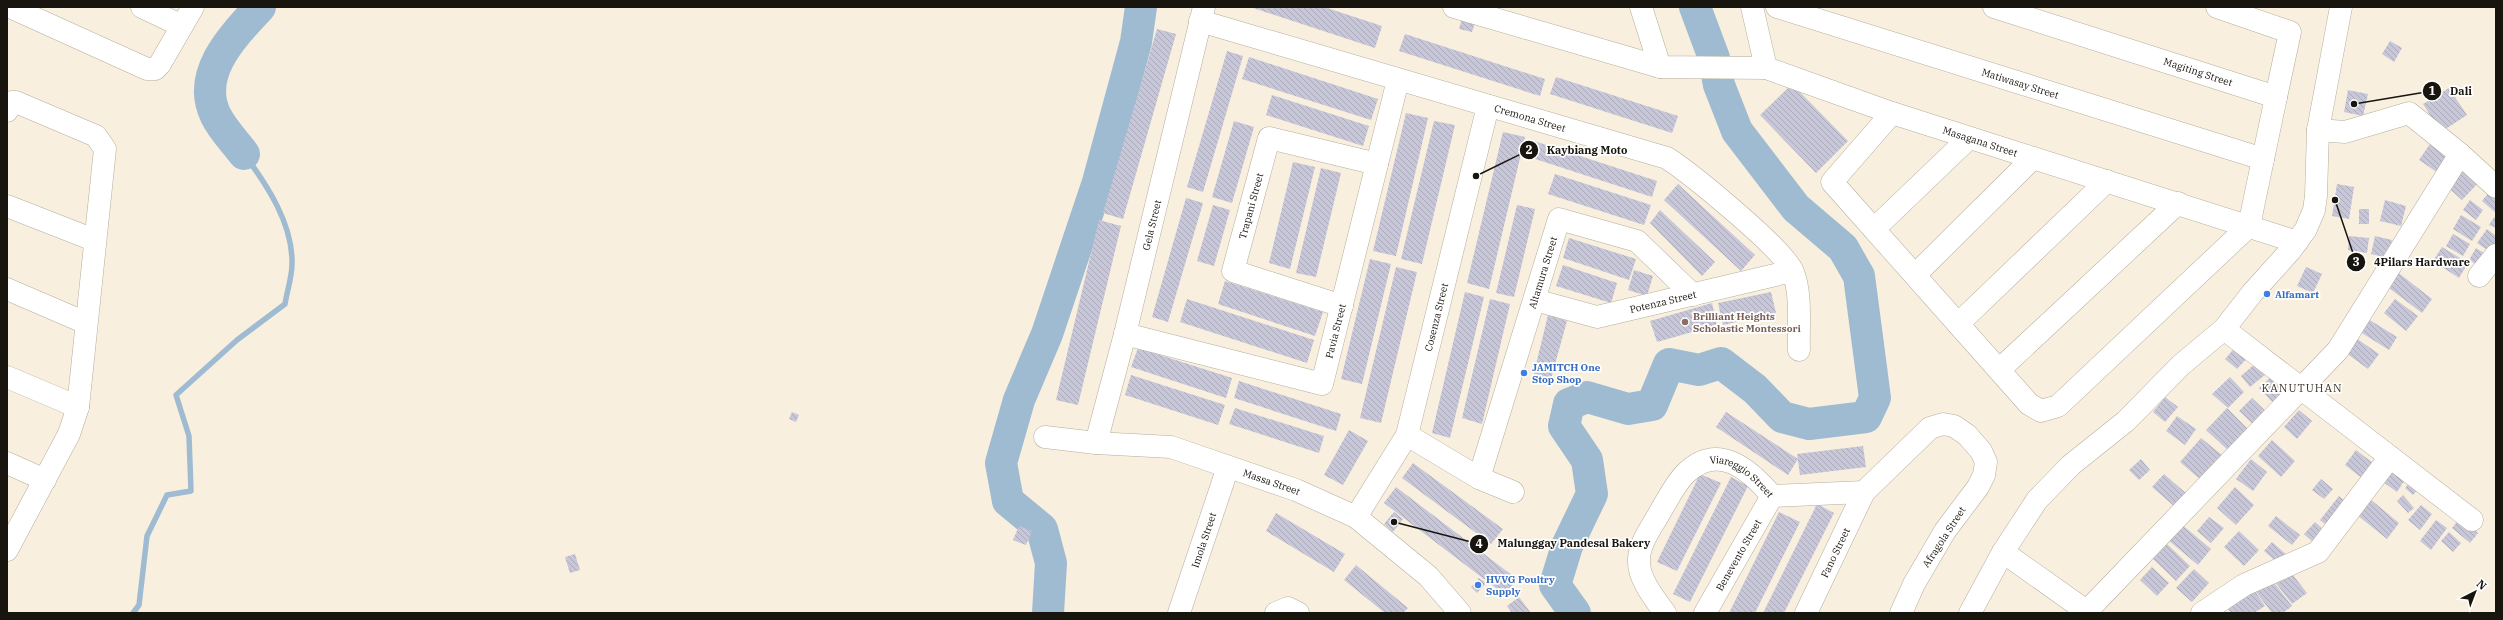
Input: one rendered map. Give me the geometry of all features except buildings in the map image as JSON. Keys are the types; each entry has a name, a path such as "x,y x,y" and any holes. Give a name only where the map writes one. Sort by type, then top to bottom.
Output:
{"street":[{"path":"10,7 147,69 155,69 160,64 180,25 193,7"},
{"path":"142,7 180,25"},
{"name":"Masagana Street","path":"1454,7 1660,67 1766,68 1892,113 2297,242"},
{"path":"1641,7 1660,67"},
{"path":"1752,7 1766,68"},
{"name":"Matiwasay Street","path":"1777,7 2263,159"},
{"name":"Magiting Street","path":"1994,7 2276,97"},
{"path":"1892,113 1832,182 2029,404 2042,411 2058,406 2249,226 2290,32 2217,7"},
{"path":"1970,613 2003,552 2028,513 2056,479 2126,421 2181,365 2224,329 2306,230 2314,210 2318,130 2341,7"},
{"name":"Cremona Street","path":"1202,14 1398,80 1667,158 1684,169 1779,252 1792,271 1797,291 1799,350"},
{"name":"Gela Street","path":"1096,443 1125,334 1202,14"},
{"name":"Pavia Street","path":"1125,334 1322,384 1398,80"},
{"path":"7,111 12,102 16,102 96,136 102,142 105,149 94,240 78,407 69,434 7,549"},
{"name":"Cosenza Street","path":"1356,517 1407,435 1488,106"},
{"path":"2318,130 2345,132 2409,113 2460,154 2496,187"},
{"name":"Trapani Street","path":"1342,306 1233,271 1269,138 1377,164"},
{"path":"1874,230 1969,138"},
{"path":"2003,552 2088,612 2338,350 2460,154"},
{"path":"1915,275 2033,158"},
{"path":"1958,324 2107,181"},
{"path":"1998,370 2178,203"},
{"path":"7,206 94,240"},
{"name":"Altamura Street","path":"1479,478 1535,300 1558,219 1637,241 1693,295"},
{"path":"2479,276 2496,255"},
{"name":"Potenza Street","path":"1535,300 1597,317 1792,271"},
{"path":"7,289 86,323"},
{"path":"2224,329 2472,520"},
{"path":"7,377 78,407"},
{"name":"Afragola Street","path":"1864,492 1930,428 1942,424 1954,426 1967,435 1981,451 1986,462 1984,475 1978,487 1941,538 1914,584 1901,613"},
{"path":"1407,435 1479,478 1513,492"},
{"name":"Massa Street","path":"1045,437 1096,443 1171,447 1296,490 1356,517 1428,576 1460,613"},
{"path":"2202,613 2244,585 2318,552 2390,457"},
{"name":"Viareggio Street","path":"1665,613 1644,580 1639,562 1641,547 1649,531 1685,474 1696,465 1707,460 1734,462 1754,475 1772,496 1864,492"},
{"path":"7,463 45,480"},
{"name":"Imola Street","path":"1179,613 1228,467"},
{"name":"Fano Street","path":"1806,613 1864,492"},
{"name":"Benevento Street","path":"1705,613 1772,496"},
{"path":"1276,613 1288,608 1298,613"}],"waterway":[{"path":"244,154 216,116 211,100 210,85 220,57 239,30 260,7"},
{"path":"1048,613 1051,563 1042,529 1008,501 1001,463 1019,400 1047,334 1098,182 1136,42 1141,7"},
{"path":"1575,613 1555,585 1567,546 1592,494 1587,460 1564,426 1569,404 1587,397 1628,409 1652,405 1669,364 1699,370 1721,363 1755,389 1782,417 1809,424 1866,417 1875,398 1859,276 1843,248 1796,208 1737,131 1719,85 1714,58 1695,7"},
{"path":"133,613 139,605 147,536 167,495 191,491 189,436 176,395 237,340 285,304 292,269 291,249 288,234 270,192 244,154"}],"place":[{"name":"Dali","path":"2354,104"},
{"name":"Kaybiang Moto","path":"1476,176"},
{"name":"4Pilars Hardware","path":"2335,200"},
{"name":"Alfamart","path":"2267,294"},
{"name":"Brilliant Heights Scholastic Montessori","path":"1685,322"},
{"name":"JAMITCH One Stop Shop","path":"1524,373"},
{"name":"Malunggay Pandesal Bakery","path":"1394,522"},
{"name":"HVVG Poultry Supply","path":"1478,585"}],"district":[{"name":"KANUTUHAN","path":"2302,388"}]}
